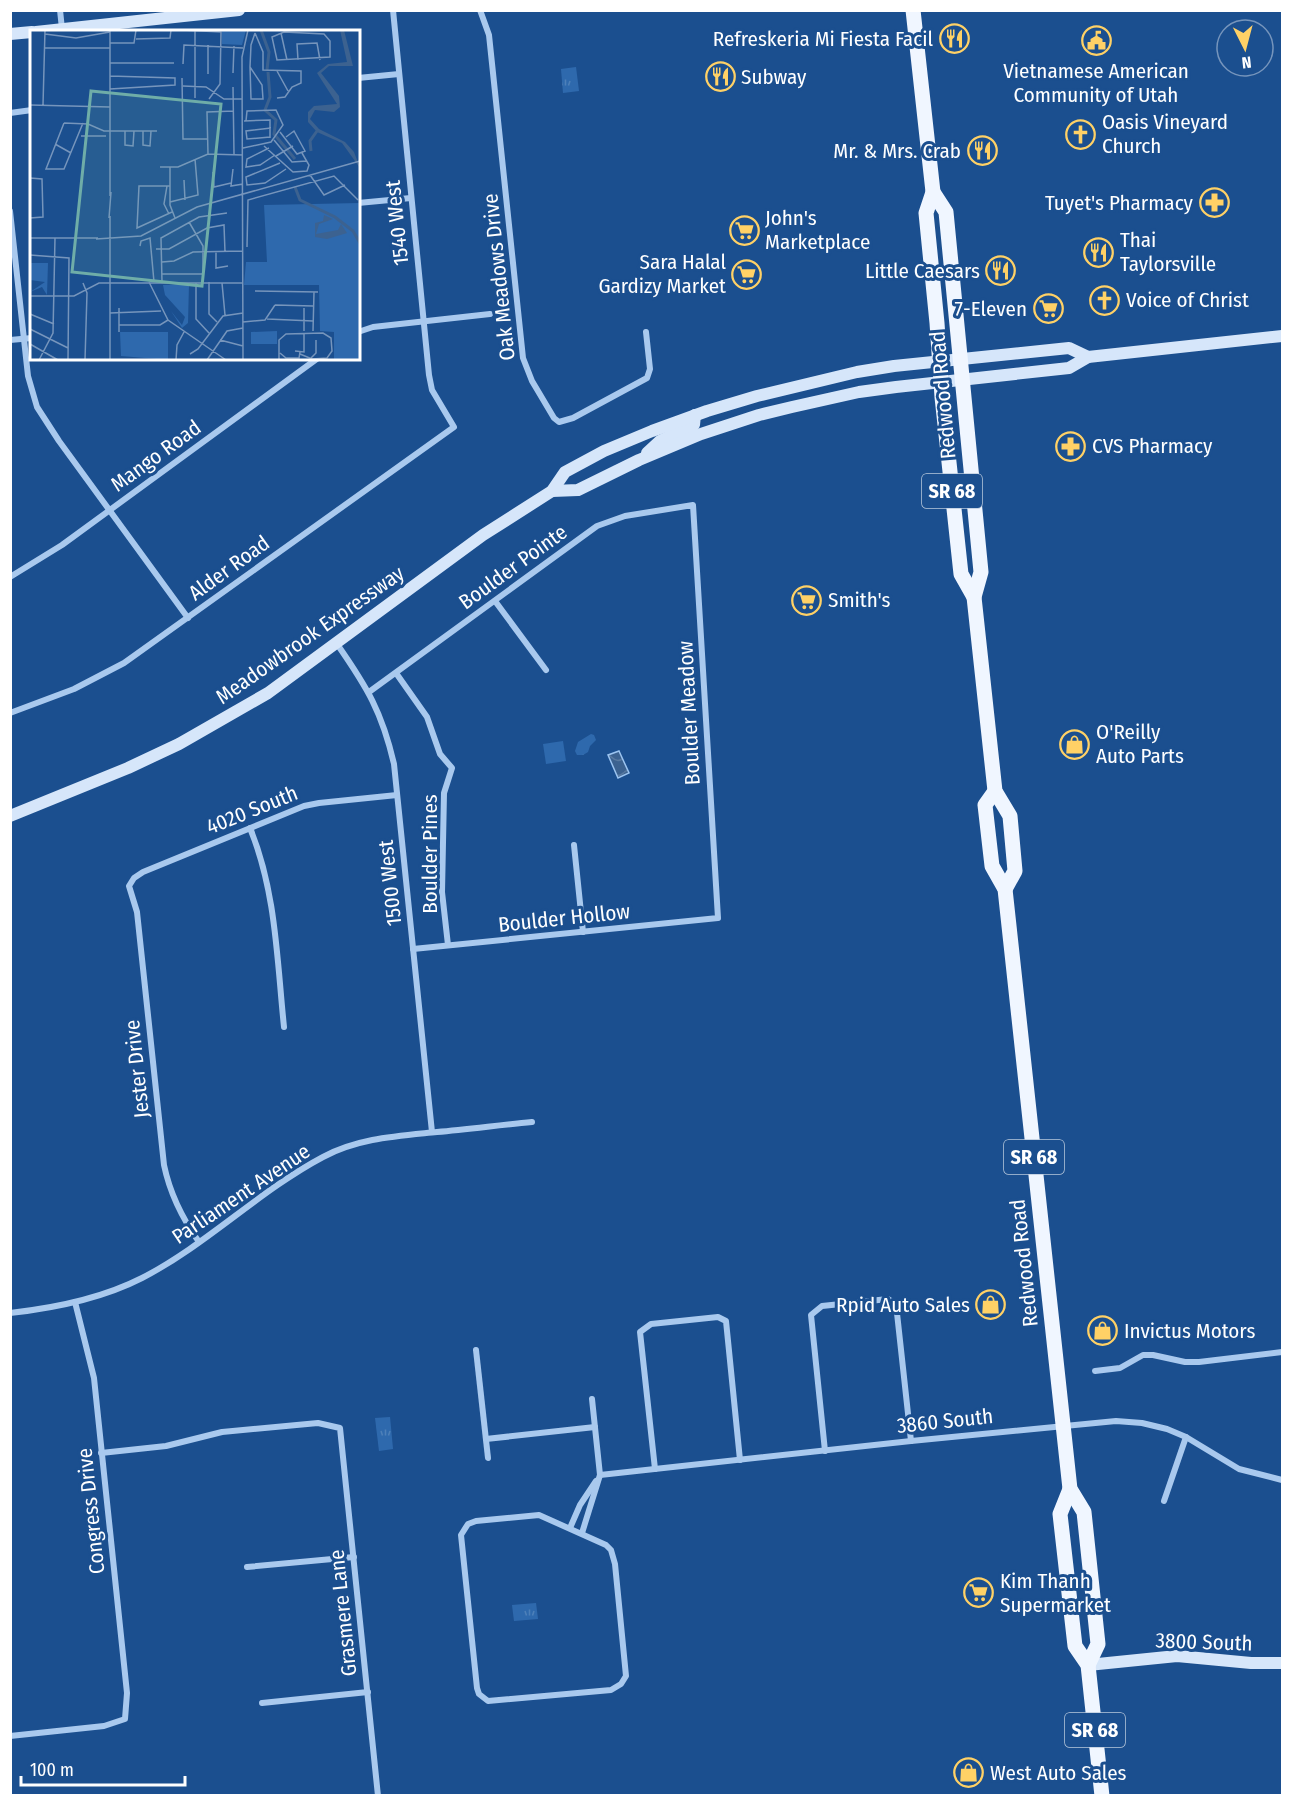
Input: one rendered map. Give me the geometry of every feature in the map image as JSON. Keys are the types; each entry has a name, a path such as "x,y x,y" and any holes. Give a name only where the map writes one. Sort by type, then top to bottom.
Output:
{"main road":[{"path":"53,30 239,10"},
{"name":"Redwood Road","path":"913,10 933,192 926,213 961,574 974,597"},
{"path":"10,34 30,32"},
{"name":"Redwood Road","path":"933,192 946,212 961,359 981,572 974,597 994,791 1010,816 1016,871 1005,889"},
{"path":"1088,357 1282,336"},
{"name":"Meadowbrook Expressway","path":"10,816 128,768 179,744 268,693 483,535 552,491 565,472 588,459 652,431 757,396 857,372 1069,348 1088,357"},
{"name":"Meadowbrook Expressway","path":"552,491 578,490 639,460 700,435 759,415 859,392 1069,368 1088,357"},
{"path":"639,460 660,441 694,426 695,415"},
{"name":"Redwood Road","path":"994,791 985,805 992,866 1005,889 1070,1489 1084,1512 1098,1644 1088,1665"},
{"name":"Redwood Road","path":"1070,1489 1060,1514 1075,1646 1088,1665 1102,1796"},
{"name":"3800 South","path":"1088,1665 1177,1656 1233,1662 1282,1663"}],"street":[{"path":"60,10 62,29"},
{"name":"1540 West","path":"393,10 429,375 432,390 453,427"},
{"name":"Oak Meadows Drive","path":"480,10 489,35 523,358 532,381 554,418 560,422 573,418 647,378 650,369 646,332"},
{"path":"360,78 399,74"},
{"path":"10,114 30,110"},
{"path":"360,203 411,198"},
{"path":"10,211 28,338 28,376 37,407 59,441 188,618"},
{"path":"360,331 373,327 490,314"},
{"path":"10,340 28,338"},
{"name":"Mango Road","path":"10,577 45,556 110,510 315,360"},
{"name":"Alder Road","path":"10,714 47,701 101,676 146,649 453,427"},
{"name":"Boulder Pointe","path":"369,692 597,526 625,516 693,505"},
{"name":"Boulder Meadow","path":"693,505 718,918"},
{"path":"495,601 546,670"},
{"name":"1500 West","path":"337,644 369,692 387,735 394,764 432,1132"},
{"name":"Boulder Pines","path":"396,673 427,717 440,754 452,768 444,793 442,892 448,945"},
{"name":"4020 South","path":"129,886 134,878 143,872 292,810 319,803 397,795"},
{"path":"250,828 268,878 284,1027"},
{"path":"574,845 583,933"},
{"name":"Jester Drive","path":"129,886 136,912 168,1187 178,1209 199,1242"},
{"name":"Boulder Hollow","path":"413,949 718,918"},
{"name":"Parliament Avenue","path":"10,1313 75,1302 106,1293 140,1279 171,1262 297,1173 324,1156 351,1146 380,1138 532,1122"},
{"path":"825,1451 811,1315 822,1306 888,1299 896,1304 911,1441"},
{"name":"Congress Drive","path":"10,1736 104,1726 125,1719 127,1693 91,1362 75,1302"},
{"path":"655,1469 640,1332 651,1324 718,1317 726,1321 740,1460"},
{"path":"476,1350 488,1458"},
{"path":"1095,1371 1120,1368 1143,1355 1153,1354 1185,1362 1199,1362 1282,1352"},
{"path":"582,1533 600,1475 592,1399"},
{"name":"3860 South","path":"600,1475 1116,1421 1142,1423 1167,1429 1186,1437 1239,1469 1282,1480"},
{"name":"Grasmere Lane","path":"101,1453 166,1446 222,1432 318,1423 340,1428 378,1796"},
{"path":"486,1439 595,1427"},
{"path":"1164,1502 1186,1437"},
{"path":"570,1528 580,1505 600,1475"},
{"path":"540,1515 582,1533 606,1545 614,1557 626,1671 624,1681 612,1690 488,1701 479,1694 476,1676 461,1534 468,1524 476,1521 540,1515"},
{"path":"247,1567 354,1557"},
{"path":"262,1703 368,1692"}],"green space":[{"path":"576,67 579,91 563,93 561,69"},
{"path":"591,734 596,740 588,752 577,755 575,751 578,742"},
{"path":"563,741 566,761 546,764 543,744"},
{"path":"390,1417 393,1449 379,1451 375,1418"},
{"path":"536,1603 538,1619 514,1621 512,1605"}],"water":[{"path":"619,751 629,773 618,778 608,755"}],"place":[{"name":"Refreskeria Mi Fiesta Facil","path":"954,39"},
{"name":"Vietnamese American Community of Utah","path":"1096,40"},
{"name":"Subway","path":"720,77"},
{"name":"Oasis Vineyard Church","path":"1081,134"},
{"name":"Mr. & Mrs. Crab","path":"982,151"},
{"name":"Tuyet's Pharmacy","path":"1214,203"},
{"name":"John's Marketplace","path":"744,230"},
{"name":"Thai Taylorsville","path":"1099,252"},
{"name":"Little Caesars","path":"1001,271"},
{"name":"Sara Halal Gardizy Market","path":"747,274"},
{"name":"Voice of Christ","path":"1105,300"},
{"name":"7-Eleven","path":"1048,309"},
{"name":"CVS Pharmacy","path":"1071,446"},
{"name":"Smith's","path":"807,600"},
{"name":"O'Reilly Auto Parts","path":"1075,744"},
{"name":"Rpid Auto Sales","path":"991,1305"},
{"name":"Invictus Motors","path":"1103,1331"},
{"name":"Kim Thanh Supermarket","path":"979,1593"},
{"name":"West Auto Sales","path":"969,1773"}]}
